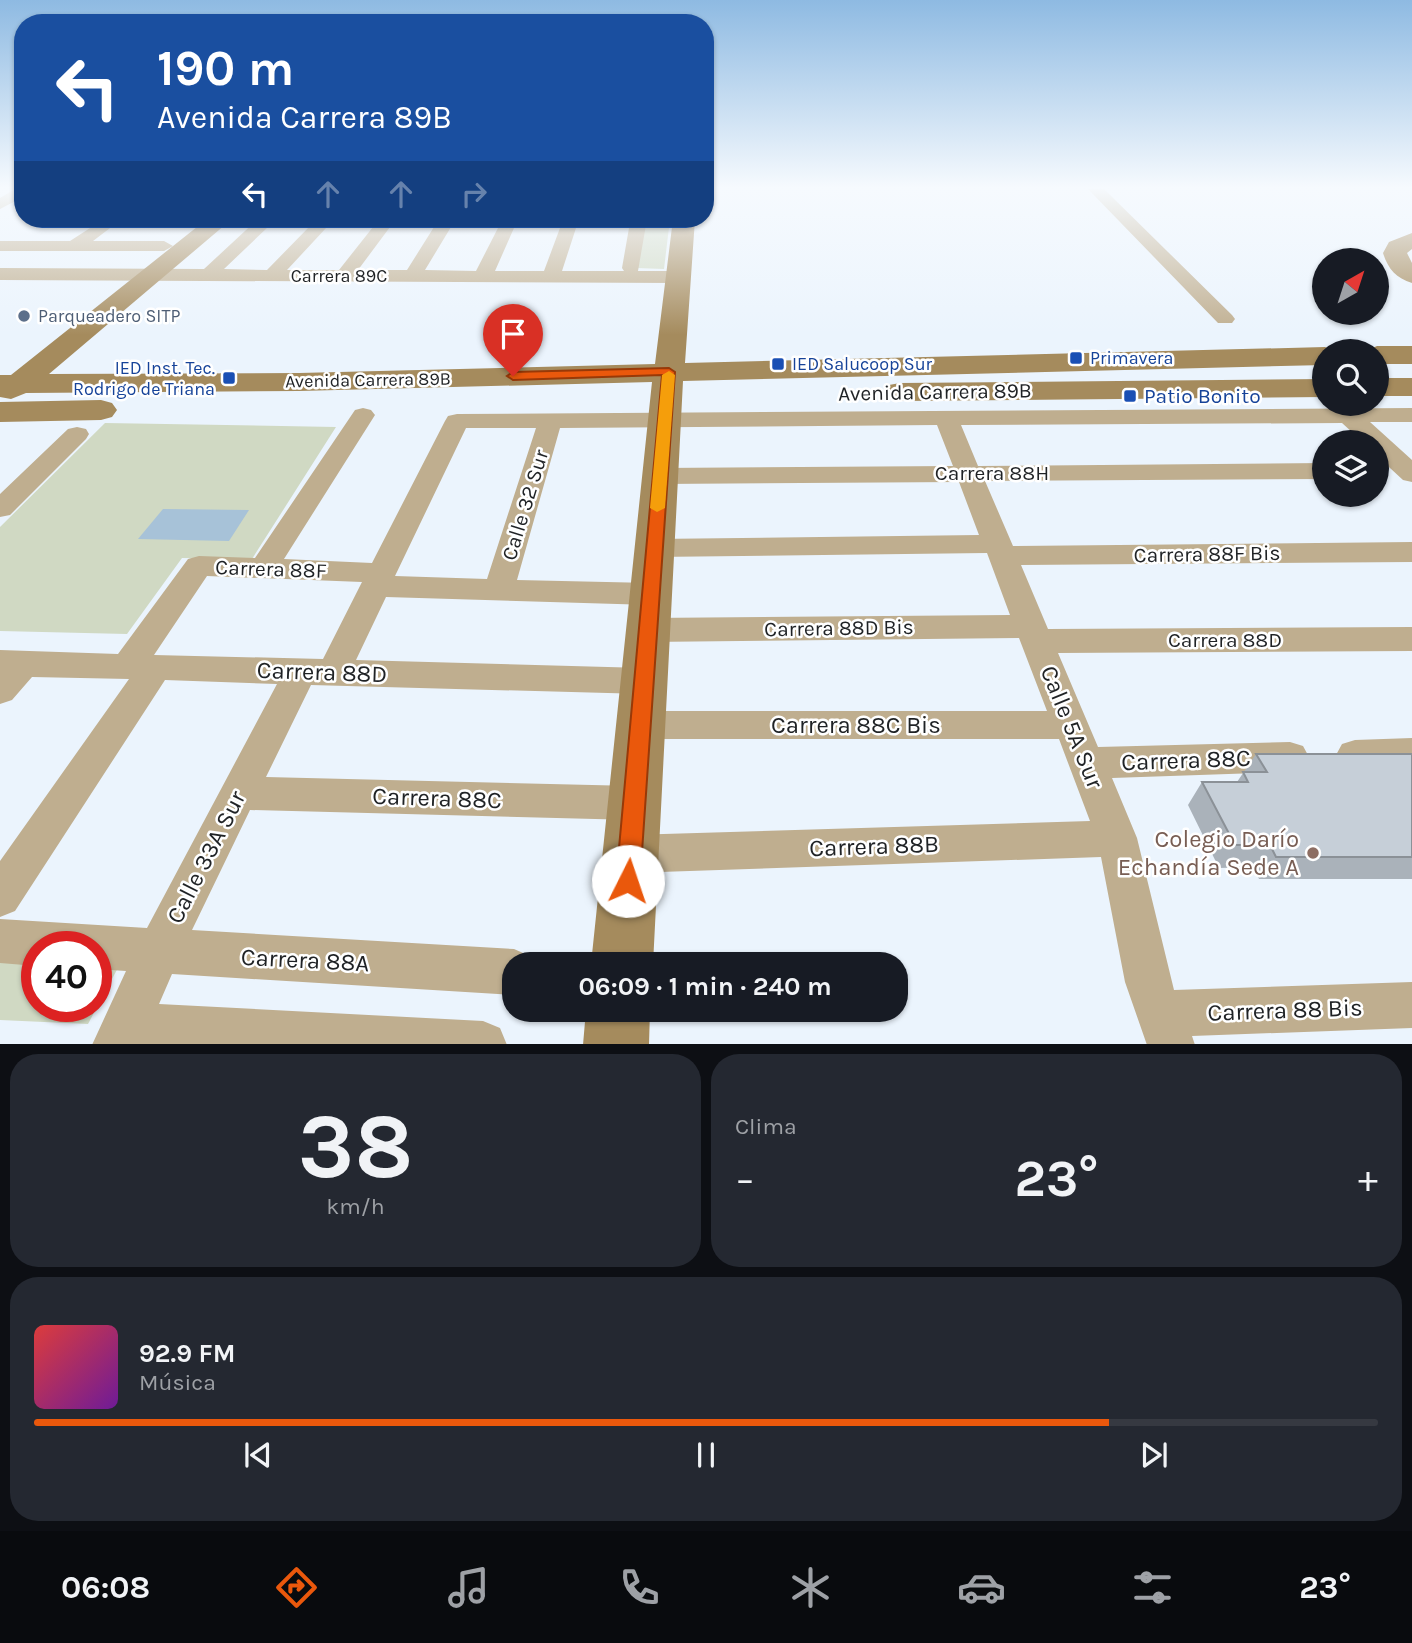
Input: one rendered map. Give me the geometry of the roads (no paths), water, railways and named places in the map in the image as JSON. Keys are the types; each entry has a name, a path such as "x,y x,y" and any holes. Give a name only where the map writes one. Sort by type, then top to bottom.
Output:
{"main road":[{"path":"140,274 175,238"},
{"path":"5,385 140,274 193,238"},
{"path":"623,952 654,548 682,238"},
{"path":"1412,240 1397,247 1395,253 1399,265 1412,275"},
{"path":"1389,355 1412,355"},
{"name":"Avenida Carrera 89B","path":"5,385 299,382 667,395 1312,357"},
{"path":"1389,387 1412,387"},
{"name":"Avenida Carrera 89B","path":"0,412 667,395 1312,388"},
{"path":"616,1044 617,1022"}],"street":[{"path":"74,246 86,238"},
{"path":"213,270 247,238"},
{"path":"272,275 308,238"},
{"path":"344,276 374,238"},
{"path":"412,276 436,238"},
{"path":"483,276 501,238"},
{"path":"551,277 564,238"},
{"path":"631,268 636,238"},
{"path":"1144,238 1225,319"},
{"path":"0,244 164,246"},
{"name":"Carrera 89C","path":"0,274 678,277"},
{"path":"550,420 667,395 946,418 1312,415"},
{"path":"263,569 363,415"},
{"path":"1389,415 1412,415"},
{"path":"1349,416 1410,472"},
{"name":"Calle 5A Sur","path":"946,418 1117,838 1130,887 1148,982 1165,1029"},
{"name":"Calle 33A Sur","path":"120,1035 239,793 379,579 457,421 550,420"},
{"name":"Calle 32 Sur","path":"499,589 550,420"},
{"path":"0,509 77,434"},
{"name":"Carrera 88H","path":"660,476 1312,471"},
{"path":"1389,471 1410,472"},
{"name":"Carrera 88F Bis","path":"654,548 1412,552"},
{"name":"Carrera 88F","path":"141,667 199,566 499,589 649,612"},
{"name":"Carrera 88D Bis","path":"649,612 1034,634"},
{"name":"Carrera 88D","path":"1034,634 1412,639"},
{"path":"0,691 11,664"},
{"name":"Carrera 88D","path":"11,664 317,672 642,703"},
{"path":"0,897 141,667"},
{"name":"Carrera 88C Bis","path":"642,703 1071,725"},
{"name":"Carrera 88C","path":"1087,763 1412,753"},
{"name":"Carrera 88C","path":"239,793 634,803"},
{"name":"Carrera 88B","path":"630,854 1117,838"},
{"name":"Carrera 88A","path":"0,941 21,942"},
{"name":"Carrera 88A","path":"112,948 502,971"},
{"name":"Carrera 88 Bis","path":"1165,1029 1412,1005"},
{"path":"120,1035 448,1044"}],"water":[{"path":"163,509 249,510 229,541 138,539"}],"place":[{"name":"Parqueadero SITP","path":"24,316"},
{"name":"Primavera","path":"1076,358"},
{"name":"IED Salucoop Sur","path":"778,364"},
{"name":"IED Inst. Tec. Rodrigo de Triana","path":"229,378"},
{"name":"Patio Bonito","path":"1130,396"},
{"name":"Colegio Darío Echandía Sede A","path":"1313,853"}]}
